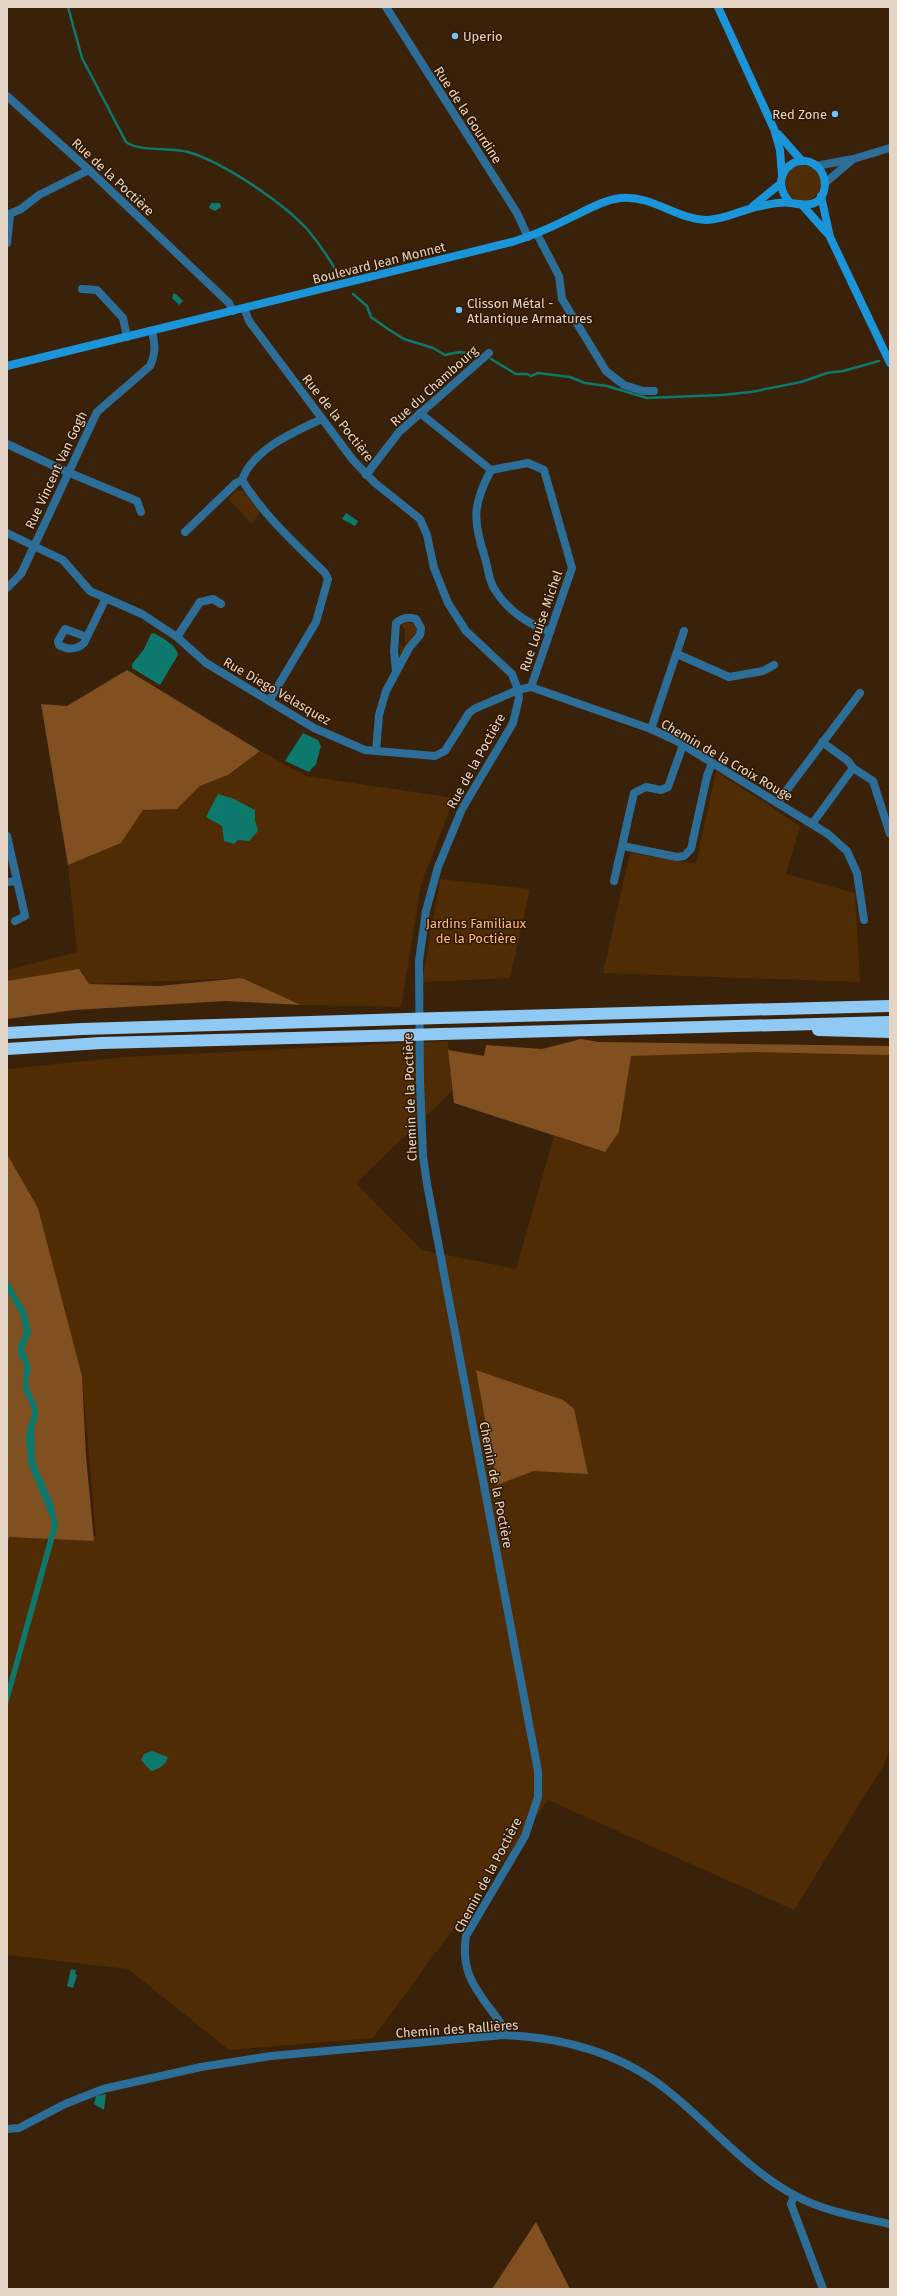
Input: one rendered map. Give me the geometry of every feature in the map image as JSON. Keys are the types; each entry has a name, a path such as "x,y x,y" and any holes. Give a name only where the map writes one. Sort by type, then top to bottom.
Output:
{"highway":[{"path":"869,1007 890,1003"},
{"path":"7,1033 82,1029 406,1019 890,1006"},
{"path":"7,1049 101,1043 890,1022"},
{"path":"763,1025 845,1032 890,1032"}],"main road":[{"path":"718,7 774,129 780,150 782,175 780,184 785,198 791,203"},
{"path":"774,129 802,161 816,166 824,177 825,183 821,196 816,201 803,206"},
{"path":"782,175 790,165 802,161"},
{"path":"750,208 780,184"},
{"path":"821,196 830,236 890,363"},
{"name":"Boulevard Jean Monnet","path":"7,366 528,237 602,203 623,198 642,199 689,217 706,220 723,218 750,208"},
{"path":"750,208 791,203 803,206 830,236"}],"street":[{"name":"Rue de la Gourdine","path":"386,7 517,213 528,237"},
{"name":"Rue de la Poctière","path":"7,96 89,170 232,306 233,311"},
{"path":"816,166 853,159 890,148"},
{"path":"825,183 853,159"},
{"path":"7,243 9,215 39,194 89,170"},
{"path":"537,234 559,276 562,299 606,371 624,385 643,391 654,391"},
{"path":"82,289 97,290 120,313 128,337"},
{"name":"Rue de la Poctière","path":"244,308 249,321 366,475 420,519 427,535 438,579 448,603 466,631 512,674 518,690 519,698 513,723 462,809 438,866 426,911"},
{"name":"Rue Vincent Van Gogh","path":"7,588 21,574 97,412 150,366 154,357 155,345 152,331"},
{"name":"Rue du Chambourg","path":"366,475 399,432 489,353"},
{"path":"420,413 491,470 481,490 476,515 476,531 494,590 518,617 532,625 550,632"},
{"path":"186,532 236,483 242,480 245,472 270,446 322,419"},
{"path":"7,444 137,501 141,512"},
{"name":"Rue Louise Michel","path":"491,470 528,463 544,470 572,568 531,687"},
{"path":"242,480 251,496 273,521 325,573 328,579 316,622 269,701"},
{"name":"Rue Diego Velasquez","path":"7,533 63,560 69,565 87,588 142,614 177,638 206,663 314,728 359,748 376,751 435,756 440,755 445,751 469,714 518,690"},
{"path":"87,637 106,598"},
{"path":"177,638 200,602 213,599 220,604"},
{"path":"376,751 379,715 386,691 409,648 420,635 421,628 416,619 410,617 401,619 396,623 394,650 396,671"},
{"path":"651,729 684,631"},
{"path":"677,654 729,676 763,671 774,664"},
{"path":"518,690 531,687"},
{"name":"Chemin de la Croix Rouge","path":"531,687 651,729 682,745 828,834 848,851 857,873 864,920"},
{"path":"777,802 860,693"},
{"path":"822,742 848,761 853,768 873,782 890,834"},
{"path":"614,881 634,793 646,787 661,790 668,787 682,745"},
{"path":"623,846 677,857 684,856 692,849 707,776 712,763"},
{"path":"812,824 853,768"},
{"path":"7,836 25,916 15,921"},
{"path":"7,882 17,881"},
{"name":"Chemin de la Poctière","path":"426,911 419,967 423,1156 538,1771 538,1797 525,1836 466,1936 464,1952 470,1978 499,2021 504,2035"},
{"name":"Chemin des Rallières","path":"7,2130 19,2128 71,2101 102,2089 201,2067 271,2056 504,2035 525,2036 576,2045 635,2068 669,2091 740,2156 794,2195 838,2212 890,2224"},
{"path":"794,2195 791,2204 823,2289"}],"green space":[{"path":"807,165 816,170 820,176 820,190 816,196 807,201 799,201 790,196 786,190 785,179 790,170 796,166"},
{"path":"237,490 244,491 260,512 252,524 228,499"},
{"path":"405,622 415,624 417,633 400,654 399,643 403,647 405,646 405,630 401,625"},
{"path":"260,751 306,776 454,798 421,885 401,1007 301,1005 242,978 89,984 7,981 7,970 77,952 68,865 121,843 143,810 177,809 200,786 228,775"},
{"path":"716,771 800,826 786,874 855,893 860,982 603,973 630,853 696,864"},
{"name":"Jardins Familiaux de la Poctière","path":"440,879 530,889 510,978 422,982"},
{"path":"448,1041 452,1091 356,1183 422,1250 516,1269 554,1136 605,1152 619,1132 631,1056 769,1045 890,1051 890,1749 883,1766 794,1910 548,1800 373,2038 229,2050 128,1969 7,1955 7,1545 9,1537 96,1536 82,1376 38,1208 7,1154 7,1069 125,1057"}],"shaded area":[{"path":"127,670 260,751 228,775 200,786 177,809 143,810 121,843 68,865 41,704 67,706"},
{"path":"79,969 89,984 159,986 242,978 301,1005 226,1001 74,1010 7,1019 7,981"},
{"path":"581,1039 599,1042 890,1046 890,1055 755,1052 631,1056 619,1132 605,1152 454,1103 448,1050 484,1056 486,1045 542,1049"},
{"path":"7,1154 38,1208 82,1376 86,1457 94,1541 9,1537 7,1545"},
{"path":"476,1370 563,1400 574,1409 588,1474 534,1471 497,1485"},
{"path":"536,2222 570,2289 492,2289"}],"water":[{"path":"211,203 220,203 221,207 215,211 209,208"},
{"path":"173,294 176,294 183,301 179,305 172,298"},
{"path":"346,513 358,521 355,526 342,519"},
{"path":"154,633 172,645 177,651 178,655 160,685 132,668 132,664 144,649 151,634"},
{"path":"303,733 318,740 321,746 316,764 309,772 285,761"},
{"path":"218,794 234,799 255,810 255,820 258,831 249,841 238,840 234,844 224,841 222,826 206,817"},
{"path":"7,1279 26,1311 31,1332 24,1349 31,1368 28,1380 29,1388 37,1407 38,1416 34,1428 35,1462 53,1503 58,1526 7,1708 7,1688 51,1529 51,1519 28,1463 26,1441 27,1428 32,1416 32,1409 23,1389 24,1363 18,1356 18,1346 24,1332 20,1314 7,1291"},
{"path":"152,1751 168,1757 162,1766 151,1771 141,1760 144,1754"},
{"path":"71,1969 76,1970 75,1974 77,1975 73,1988 67,1986"},
{"path":"106,2094 104,2110 94,2104 96,2096"}],"waterway":[{"path":"68,7 82,58 126,142 139,147 188,152 218,164 251,184 283,207 307,229 338,274"},
{"path":"353,294 367,306 371,317 404,339 433,348 445,355 459,352 477,354"},
{"path":"491,359 516,374 527,374 531,376 538,373 570,377 585,383 607,386 647,398 722,395 751,392 801,382 827,373 843,371 879,361"}],"place":[{"name":"Uperio","path":"455,36"},
{"name":"Red Zone","path":"835,114"},
{"name":"Clisson Métal - Atlantique Armatures","path":"459,310"}]}
